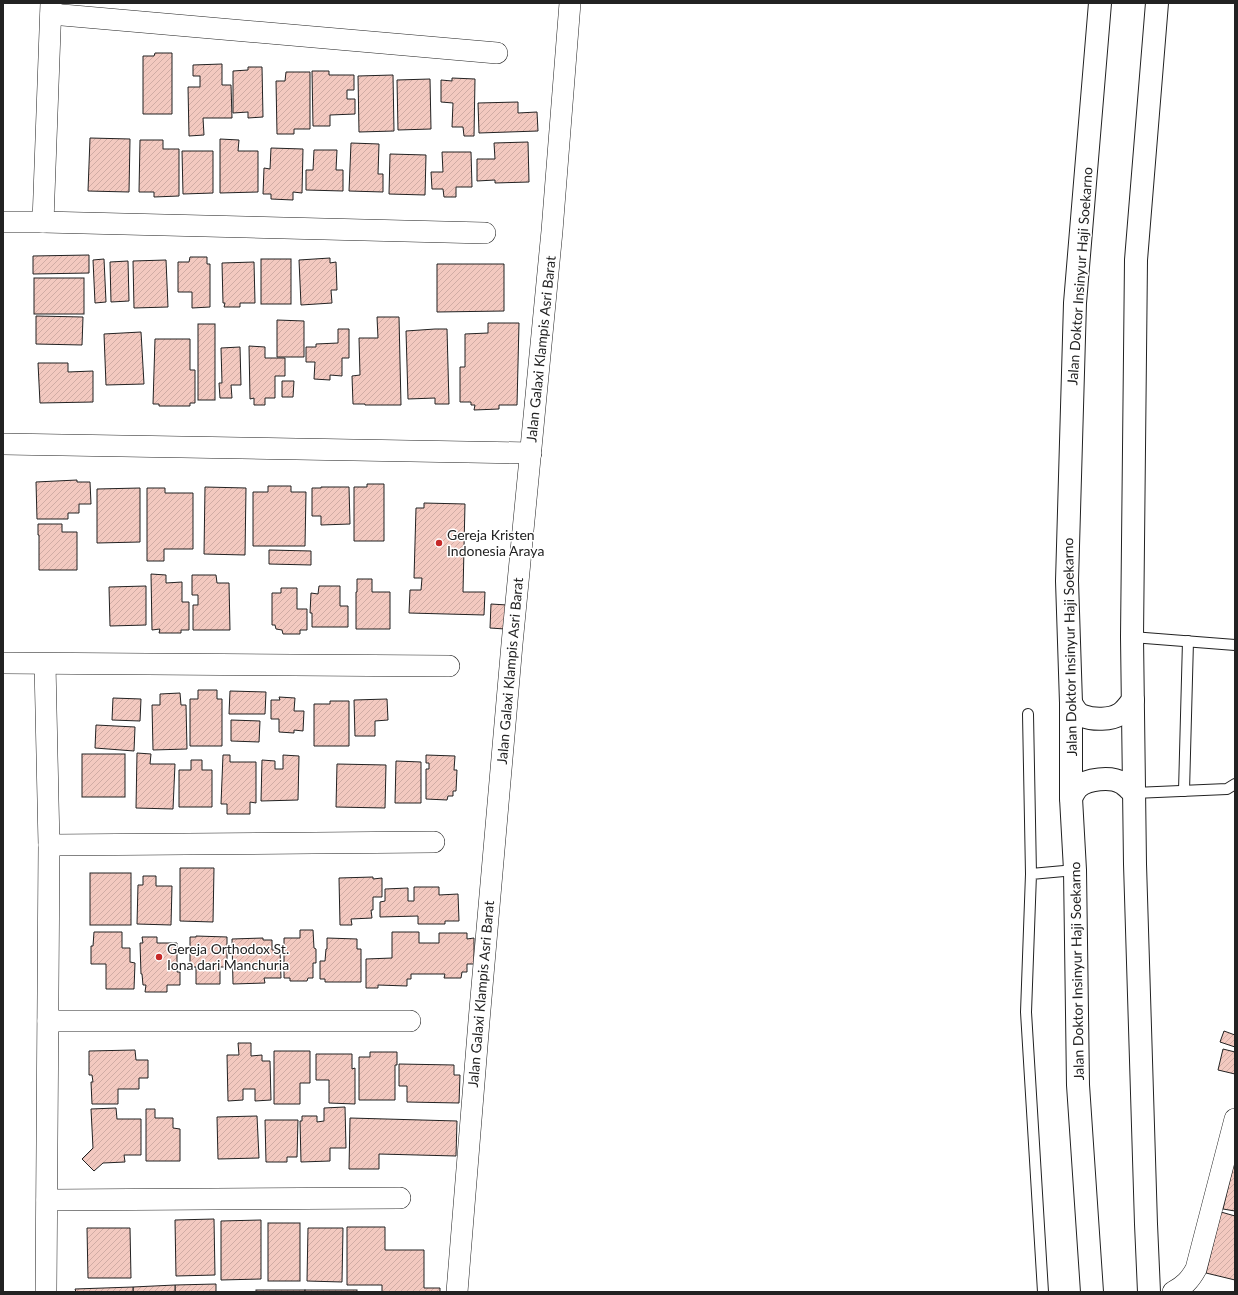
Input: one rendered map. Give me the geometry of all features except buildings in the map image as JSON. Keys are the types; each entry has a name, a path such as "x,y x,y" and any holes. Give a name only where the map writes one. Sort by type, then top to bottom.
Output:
{"main road":[{"name":"Jalan Doktor Insinyur Haji Soekarno","path":"1092,1292 1078,1085 1075,870 1071,798 1071,703 1067,581 1075,303 1100,3"},
{"path":"1149,1292 1136,887 1132,637 1136,260 1157,3"},
{"path":"1071,703 1079,714 1083,716 1110,718 1121,714 1132,700"},
{"path":"1071,798 1077,788 1081,785 1091,781 1106,779 1122,783 1134,793"}],"street":[{"name":"Jalan Galaxi Klampis Asri Barat","path":"457,1292 512,644 552,231 570,3"},
{"path":"43,222 51,9 497,53"},
{"path":"3,222 485,233"},
{"path":"3,444 531,453"},
{"path":"3,663 449,666"},
{"path":"45,664 49,845 46,1292"},
{"path":"49,845 434,842"},
{"path":"48,1021 410,1021"},
{"path":"1173,1292 1186,1283 1196,1269 1234,1126"},
{"path":"47,1200 400,1198"}],"lane":[{"path":"1132,637 1235,645"},
{"path":"1184,791 1188,641"},
{"path":"1028,714 1031,874 1026,1012 1043,1292"},
{"path":"1134,793 1227,790 1235,784"},
{"path":"1031,874 1075,870"}],"place":[{"name":"Gereja Kristen Indonesia Araya","path":"439,543"},
{"name":"Gereja Orthodox St. Iona dari Manchuria","path":"159,957"}]}
